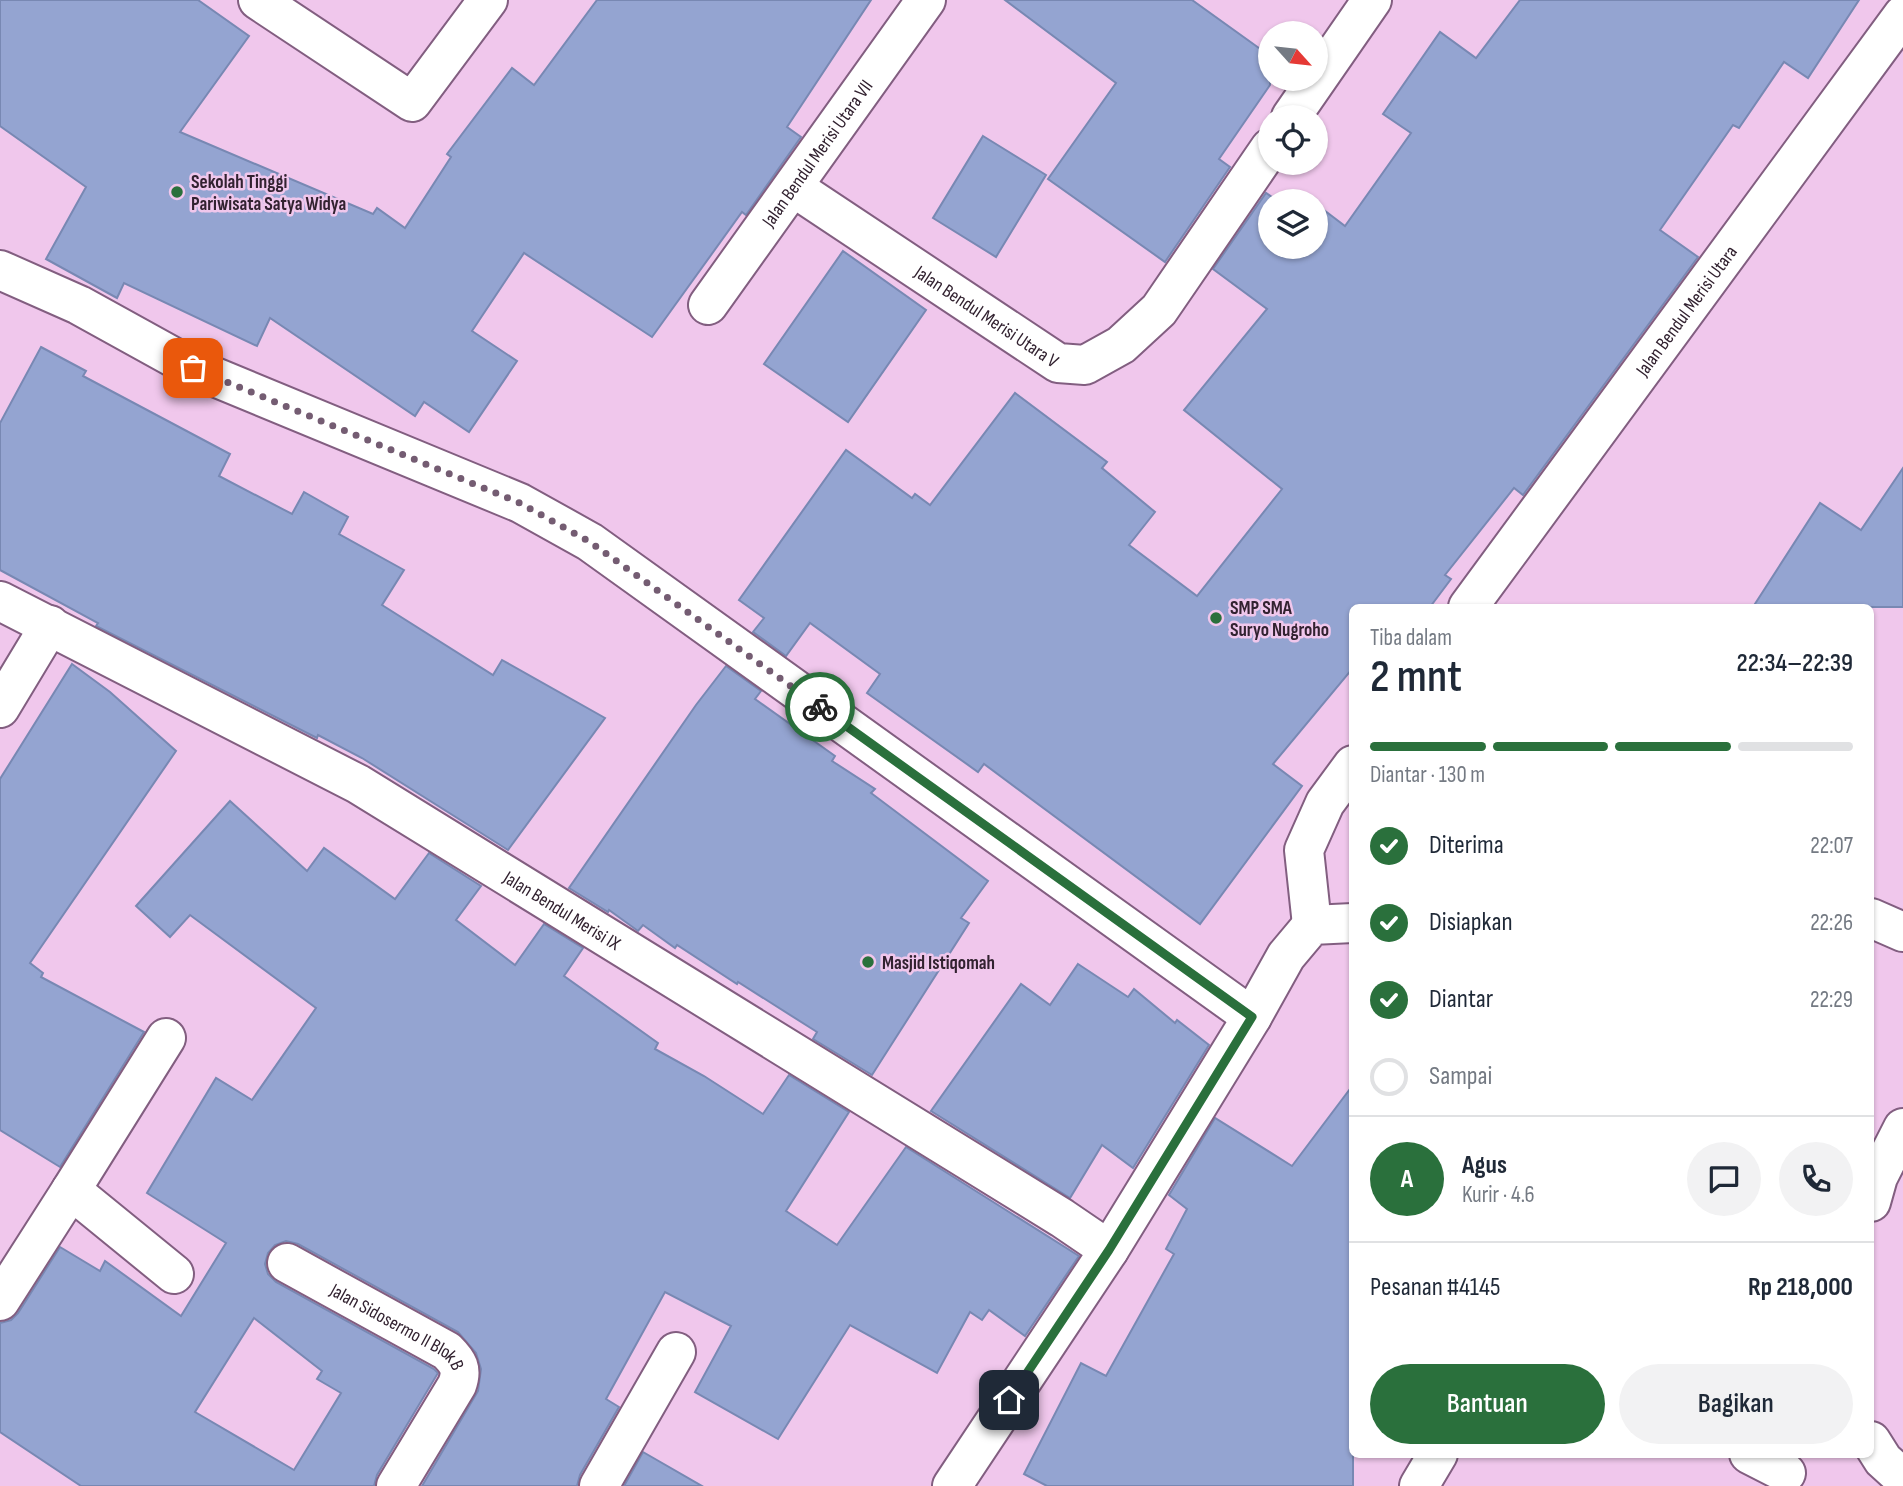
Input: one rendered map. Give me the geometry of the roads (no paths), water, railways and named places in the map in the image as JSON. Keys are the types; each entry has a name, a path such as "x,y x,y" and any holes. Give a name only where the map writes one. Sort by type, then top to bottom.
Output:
{"street":[{"path":"258,0 412,102 488,0"},
{"name":"Jalan Bendul Merisi Utara VII","path":"708,305 926,0"},
{"path":"1299,105 1372,0"},
{"name":"Jalan Bendul Merisi Utara","path":"1470,604 1903,15"},
{"name":"Jalan Bendul Merisi Utara V","path":"793,187 1058,363 1085,365 1122,345 1159,310 1258,166"},
{"path":"0,270 79,305 193,368 520,503 590,542 1252,1017"},
{"name":"Jalan Bendul Merisi IX","path":"0,601 358,784 1062,1218 1109,1250"},
{"path":"0,708 50,625"},
{"path":"952,1486 1109,1250 1252,1017 1286,956 1312,925 1304,850 1325,803 1349,770"},
{"path":"1874,919 1903,932"},
{"path":"1312,925 1349,923"},
{"path":"0,1301 166,1038"},
{"path":"1874,1182 1903,1128"},
{"path":"71,1190 174,1274"},
{"name":"Jalan Sidosermo II Blok B","path":"287,1263 447,1351 458,1362 460,1377 457,1385 396,1486"},
{"path":"599,1486 676,1352"},
{"path":"1874,1446 1883,1460 1903,1478"},
{"path":"1419,1486 1436,1458"},
{"path":"1758,1458 1789,1471"}],"place":[{"name":"Sekolah Tinggi Pariwisata Satya Widya","path":"177,192"},
{"name":"SMP SMA Suryo Nugroho","path":"1216,618"},
{"name":"Masjid Istiqomah","path":"868,962"}]}
